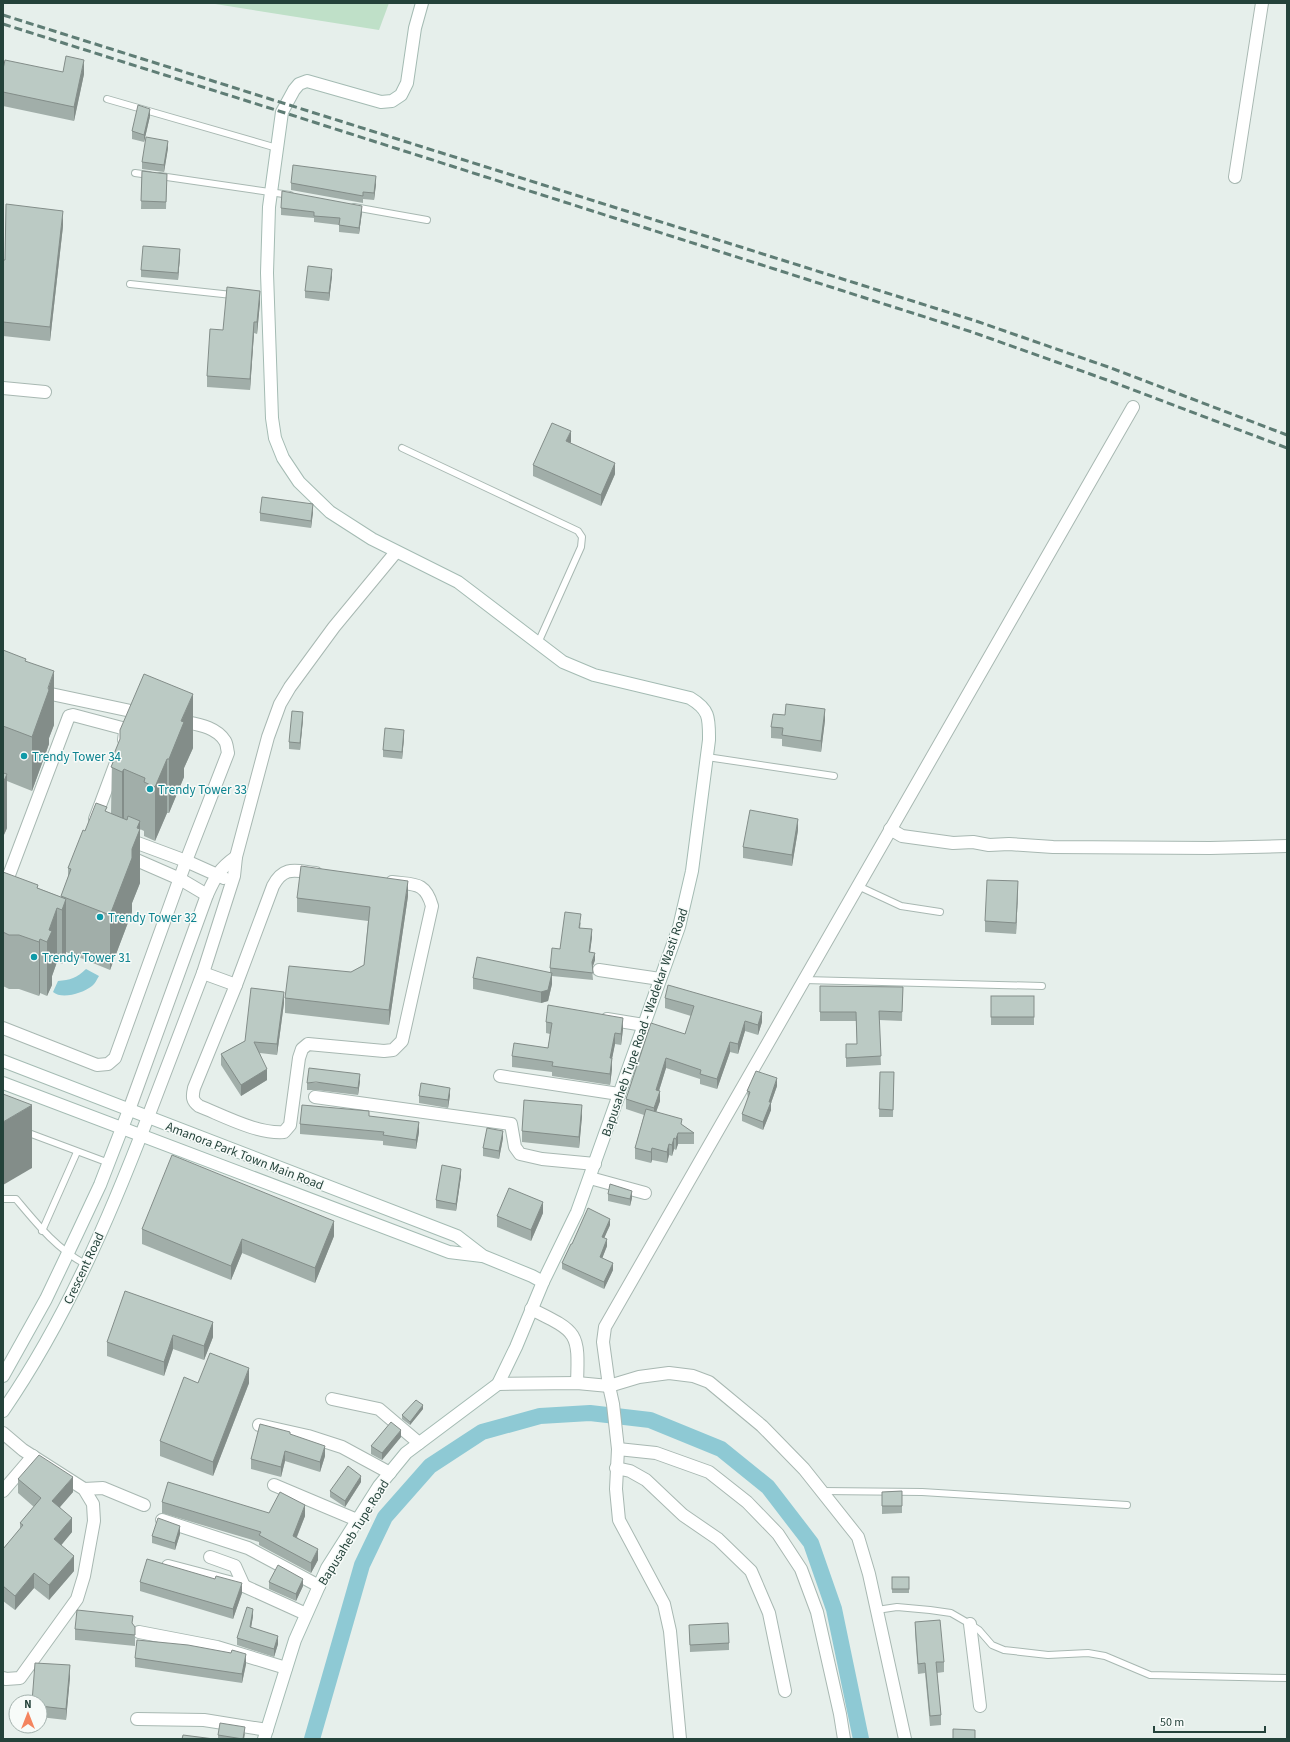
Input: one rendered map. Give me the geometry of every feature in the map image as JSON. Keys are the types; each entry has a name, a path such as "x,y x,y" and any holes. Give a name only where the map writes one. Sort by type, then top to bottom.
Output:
{"street":[{"name":"Bapusaheb Tupe Road - Wadekar Wasti Road","path":"422,3 415,28 407,83 401,95 392,101 381,102 307,81 299,84 294,90 282,112 269,207 267,273 264,298 272,428 283,458 299,482 330,512 372,539 458,582 563,662 594,674 690,698 703,706 708,718 709,740 692,871 678,928 590,1178 577,1212 543,1282"},
{"path":"1235,177 1262,3"},
{"path":"3,388 45,392"},
{"path":"680,1739 669,1624 664,1604 619,1520 616,1489 618,1449 613,1404 602,1342 605,1327 1133,407"},
{"name":"Crescent Road","path":"3,1411 26,1377 64,1308 119,1193 203,973 232,882 236,857 268,737 280,704 290,687 334,627 396,552"},
{"path":"3,1028 97,1065 108,1064 115,1058 186,861 228,753 225,741 216,732 206,726 26,689"},
{"path":"3,891 68,717 71,715 122,728 126,736 94,829"},
{"path":"890,829 902,836 953,843 973,842 989,845 1009,844 1053,847 1210,848 1287,846"},
{"path":"114,834 186,861 232,882"},
{"path":"112,850 180,878 207,894"},
{"path":"216,875 225,865 236,857"},
{"path":"331,875 292,870 284,871 278,877 273,886 236,985 194,1088 192,1097 195,1103 199,1106 266,1131 273,1133 284,1132 290,1125 299,1058 302,1049 308,1044 384,1051 393,1050 402,1041 432,906 425,889 416,885 378,881"},
{"name":"Crescent Road","path":"3,1376 46,1299 109,1164 207,894 216,875"},
{"path":"599,970 660,979"},
{"path":"203,973 236,985"},
{"path":"599,1017 644,1025"},
{"name":"Amanora Park Town Main Road","path":"3,1061 457,1236 483,1256 543,1282"},
{"path":"500,1076 619,1094"},
{"name":"Amanora Park Town Main Road","path":"3,1083 449,1252 483,1256"},
{"path":"315,1097 511,1124 515,1147 520,1154 542,1159 595,1164"},
{"path":"590,1178 645,1193"},
{"path":"346,1213 352,1196"},
{"name":"Bapusaheb Tupe Road","path":"265,1734 295,1640 327,1568 379,1486 406,1453 498,1384 543,1282"},
{"path":"532,1309 560,1323 572,1333 576,1340 578,1351 577,1383"},
{"path":"498,1384 577,1383 609,1386 639,1377 669,1373 693,1376 710,1382 762,1426 804,1469 858,1537 869,1574 905,1739"},
{"path":"332,1400 379,1409 419,1443"},
{"path":"259,1425 308,1436 342,1447 390,1473"},
{"path":"3,1433 33,1456 84,1490 93,1504 94,1521 84,1576 77,1599 20,1678 6,1680 3,1678"},
{"path":"618,1449 656,1453 710,1472 747,1502 778,1534 801,1569 817,1612 840,1714 844,1739"},
{"path":"3,1491 33,1456"},
{"path":"616,1468 630,1471 646,1480 683,1515 718,1539 750,1571 769,1613 785,1691"},
{"path":"274,1485 358,1520"},
{"path":"84,1490 102,1488 144,1505"},
{"path":"162,1520 248,1548 319,1586"},
{"path":"210,1557 235,1566 244,1586"},
{"path":"158,1564 204,1574 244,1586 306,1614"},
{"path":"970,1624 980,1706"},
{"path":"139,1632 217,1646 286,1668"},
{"path":"137,1719 204,1720 265,1734"}],"lane":[{"path":"108,99 277,148"},
{"path":"135,173 271,191 295,196"},
{"path":"349,206 427,220"},
{"path":"130,284 237,295"},
{"path":"402,448 578,531 582,537 581,547 538,643"},
{"path":"707,757 834,776"},
{"path":"858,886 901,906 940,912"},
{"path":"804,980 1042,986"},
{"path":"18,1129 109,1164"},
{"path":"42,1231 77,1152"},
{"path":"3,1199 16,1199 42,1231 68,1254 85,1264"},
{"path":"822,1491 922,1492 1127,1505"},
{"path":"877,1610 897,1607 951,1613 979,1630 992,1645 1004,1650 1048,1655 1088,1653 1105,1656 1150,1675 1287,1678"}],"green space":[{"path":"209,3 389,3 379,30"}],"water":[{"path":"86,969 99,976 92,986 72,995 62,995 53,992 58,981 80,975"}],"building":[{"path":"66,56 84,60 74,107 3,92 3,69 5,60 63,72"},
{"path":"138,105 150,109 144,135 132,131"},
{"path":"146,137 168,141 164,165 142,162"},
{"path":"293,165 376,176 374,193 363,192 363,196 291,183"},
{"path":"142,171 167,174 166,202 141,201"},
{"path":"282,191 362,206 359,228 339,225 340,218 314,216 314,212 281,208"},
{"path":"6,204 63,211 50,327 3,322 3,260 5,260"},
{"path":"143,246 180,249 178,273 141,270"},
{"path":"308,266 332,269 329,293 305,291"},
{"path":"227,287 260,291 257,322 254,322 250,379 207,376 210,329 223,330"},
{"path":"552,423 571,431 566,441 615,463 601,495 533,465"},
{"path":"262,497 313,504 311,521 260,513"},
{"path":"3,650 26,659 25,661 54,671 48,688 49,690 32,737 3,726"},
{"path":"144,674 193,694 181,721 184,722 169,759 167,759 155,787 144,782 145,778 124,769 122,772 111,767 114,760 112,759 120,739 120,730"},
{"path":"786,704 825,709 821,741 782,735 783,728 771,727 773,714 785,715"},
{"path":"292,711 303,712 300,743 289,742"},
{"path":"385,728 404,730 402,752 383,750"},
{"path":"3,773 7,774 3,783"},
{"path":"96,803 107,807 105,811 127,820 128,816 140,821 137,828 140,829 132,849 132,858 110,915 61,896 71,869 68,868 83,830 85,831"},
{"path":"750,810 798,819 792,855 743,847"},
{"path":"301,866 408,881 389,1010 285,998 289,966 351,972 364,965 370,907 297,898"},
{"path":"3,872 38,885 37,888 66,899 62,910 57,908 49,930 52,931 47,942 40,939 39,942 19,935 9,935 3,932"},
{"path":"987,880 1018,881 1016,923 985,921"},
{"path":"565,912 581,914 579,928 592,929 589,952 595,953 592,962 593,973 550,968 552,948 560,949"},
{"path":"477,957 552,973 548,990 541,992 473,978"},
{"path":"668,985 762,1012 758,1025 745,1021 738,1044 730,1042 717,1079 700,1074 701,1070 666,1058 656,1090 660,1091 654,1108 626,1099 651,1023 685,1034 694,1006 665,998"},
{"path":"820,986 903,987 902,1012 879,1011 881,1056 846,1058 846,1044 857,1044 856,1012 820,1012"},
{"path":"251,988 284,992 277,1044 254,1042 267,1069 241,1085 221,1054 245,1041"},
{"path":"991,996 1034,996 1034,1017 991,1017"},
{"path":"548,1005 623,1018 621,1034 615,1033 610,1058 612,1058 610,1074 552,1066 553,1062 512,1056 514,1043 548,1048 552,1023 546,1022"},
{"path":"309,1068 360,1074 358,1088 316,1082 307,1083"},
{"path":"756,1071 777,1078 769,1102 771,1102 763,1122 742,1114 750,1092 747,1091"},
{"path":"880,1072 894,1072 893,1110 879,1109"},
{"path":"421,1083 450,1088 448,1100 419,1096"},
{"path":"3,1094 32,1105 3,1122"},
{"path":"524,1100 582,1105 579,1137 522,1131"},
{"path":"302,1105 369,1111 369,1116 419,1122 416,1140 383,1135 384,1132 300,1124"},
{"path":"646,1109 682,1119 681,1124 694,1133 678,1133 676,1139 674,1138 672,1145 669,1144 667,1152 652,1148 651,1152 635,1148"},
{"path":"487,1128 503,1131 499,1151 483,1148"},
{"path":"172,1155 334,1221 315,1268 242,1239 231,1266 142,1229"},
{"path":"442,1165 461,1169 456,1204 436,1200"},
{"path":"610,1184 632,1191 630,1199 608,1194"},
{"path":"509,1188 543,1202 531,1230 497,1216"},
{"path":"588,1208 610,1219 602,1237 607,1239 600,1257 613,1263 604,1282 562,1263"},
{"path":"125,1291 213,1322 204,1346 173,1335 164,1362 107,1342"},
{"path":"210,1353 249,1368 213,1462 160,1441 184,1377 198,1383"},
{"path":"416,1400 423,1405 410,1422 402,1415"},
{"path":"391,1422 401,1430 382,1453 371,1446"},
{"path":"260,1424 290,1432 290,1434 325,1446 320,1462 285,1451 281,1467 251,1459"},
{"path":"39,1455 73,1477 52,1501 72,1518 54,1539 74,1556 49,1585 34,1573 15,1596 3,1586 3,1549 23,1525 20,1523 41,1498 18,1479"},
{"path":"348,1466 361,1476 345,1501 330,1491"},
{"path":"168,1482 269,1513 280,1492 305,1505 293,1536 318,1549 311,1563 259,1535 261,1532 162,1502"},
{"path":"902,1491 902,1506 882,1506 882,1492"},
{"path":"158,1518 180,1526 175,1543 152,1536"},
{"path":"147,1559 215,1579 216,1576 242,1583 233,1609 140,1582"},
{"path":"278,1565 303,1579 296,1594 269,1582"},
{"path":"892,1577 909,1577 909,1589 892,1589"},
{"path":"247,1607 253,1609 250,1627 278,1636 274,1649 237,1638"},
{"path":"77,1610 133,1616 132,1623 135,1627 135,1635 75,1629"},
{"path":"940,1620 944,1662 936,1662 941,1715 930,1716 925,1663 918,1664 915,1622"},
{"path":"728,1623 729,1643 690,1645 689,1625"},
{"path":"137,1640 188,1645 231,1653 232,1650 246,1654 242,1674 135,1658"},
{"path":"35,1663 70,1665 66,1709 48,1707 48,1694 33,1694"},
{"path":"220,1723 245,1727 243,1739 218,1735"},
{"path":"953,1729 975,1730 975,1739 953,1739"},
{"path":"183,1735 214,1739 182,1739"}],"waterway":[{"path":"312,1739 362,1565 385,1517 430,1466 482,1432 540,1416 590,1413 650,1420 721,1449 768,1487 811,1543 834,1609 861,1739"}],"railway":[{"path":"3,15 976,321 1111,368 1287,435"},
{"path":"3,24 972,332 1107,380 1287,448"}],"place":[{"name":"Trendy Tower 34","path":"24,756"},
{"name":"Trendy Tower 33","path":"150,789"},
{"name":"Trendy Tower 32","path":"100,917"},
{"name":"Trendy Tower 31","path":"34,957"}]}
